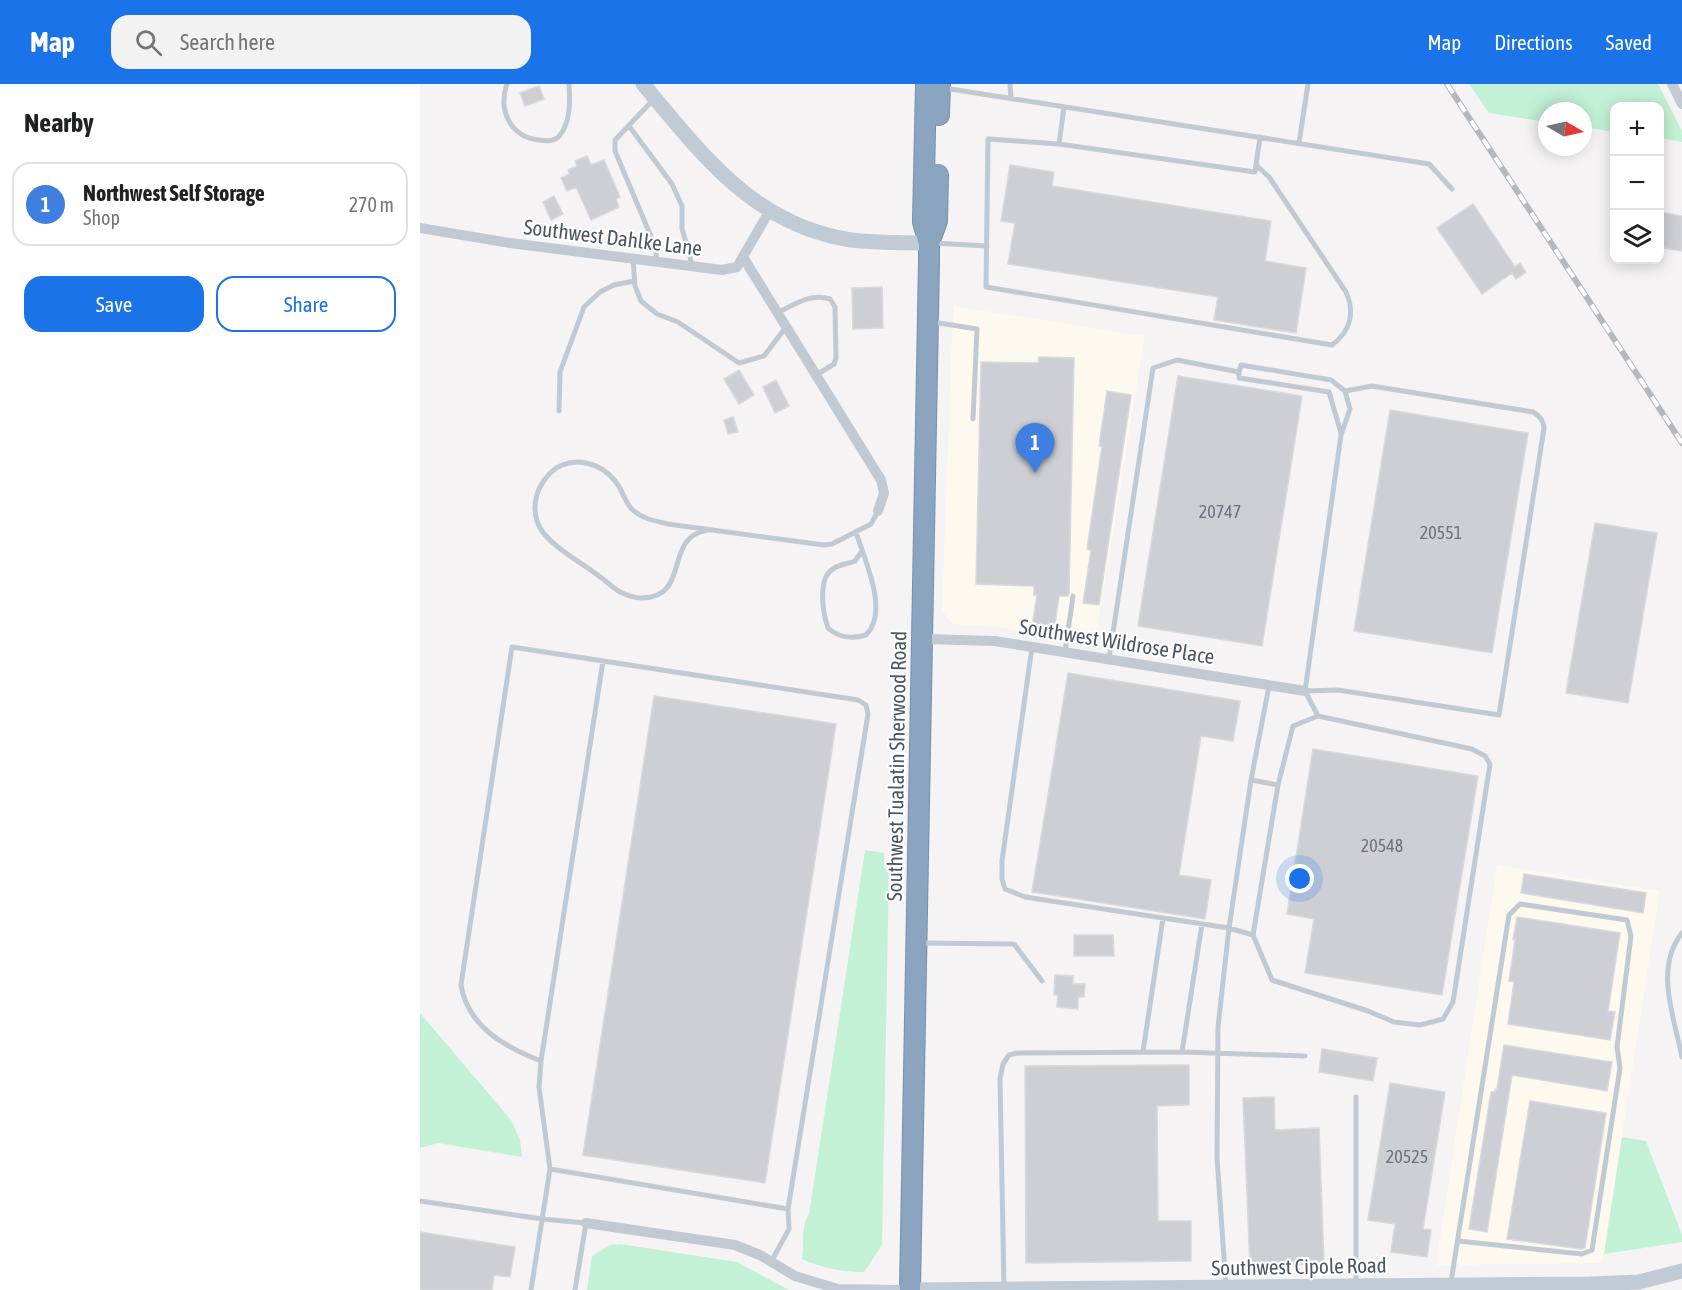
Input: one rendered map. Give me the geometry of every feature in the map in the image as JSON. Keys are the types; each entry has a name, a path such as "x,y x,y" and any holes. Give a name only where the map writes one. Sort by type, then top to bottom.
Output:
{"highway":[{"name":"Southwest Tualatin Sherwood Road","path":"910,1290 929,243 923,222 935,85"}],"street":[{"path":"643,84 715,169 751,199 770,210 818,232 849,239 891,243 929,243"},
{"path":"1672,84 1682,104"},
{"path":"770,210 742,257 881,480 884,493 879,511"},
{"name":"Southwest Dahlke Lane","path":"420,228 657,263 722,270 737,267 742,257"},
{"name":"Southwest Wildrose Place","path":"923,639 996,641 1305,691"},
{"path":"586,1223 735,1245 760,1255 795,1276 838,1289 900,1290"},
{"name":"Southwest Cipole Road","path":"915,1290 1451,1286 1531,1288 1639,1282 1655,1280 1682,1271"}],"lane":[{"path":"507,84 504,107 509,124 516,132 530,139 550,141 560,136 568,119 569,84"},
{"path":"1010,84 1011,98"},
{"path":"1299,143 1308,84"},
{"path":"935,85 1430,164 1452,189"},
{"path":"655,98 615,140 615,151 655,246 657,263"},
{"path":"1059,144 1064,106"},
{"path":"629,126 672,184 682,206 682,229 691,267"},
{"path":"1256,165 1269,177 1351,303 1351,318 1347,330 1332,345 986,287 988,139 1059,144 1255,171 1260,137"},
{"path":"929,243 987,246"},
{"path":"633,259 634,282 641,301 657,314 678,322 739,363 764,356 786,327"},
{"path":"559,411 560,372 584,306 600,292 614,285 634,282"},
{"path":"777,313 809,297 819,296 830,299 835,307 836,358 834,364 816,375"},
{"path":"928,321 977,330 973,419"},
{"path":"1109,659 1154,368 1176,360 1239,372"},
{"path":"1318,716 1305,691 1341,435 1350,409 1345,391 1331,380 1241,365 1239,378 1329,392 1341,435"},
{"path":"1305,691 1338,690 1498,715 1544,428 1543,421 1533,412 1372,386 1345,391"},
{"path":"708,530 693,534 686,540 674,578 667,589 654,597 640,598 621,592 549,539 536,519 537,494 544,480 554,470 575,462 589,463 612,476 632,510 641,516 668,524 815,545 832,544 856,532 871,524 879,511"},
{"path":"856,532 876,597 875,622 866,635 849,638 840,636 828,628 823,600 824,584 829,571 834,567 855,561 861,551"},
{"path":"1065,652 1073,596"},
{"path":"1032,646 1002,861 1002,879 1005,889 1025,897 1228,928 1252,935"},
{"path":"541,1061 507,1047 493,1037 470,1012 461,985 512,647 858,700 866,705 866,726 788,1209 789,1228 771,1262"},
{"path":"531,1290 550,1169 539,1087 541,1061 603,661"},
{"path":"1226,1288 1217,1158 1218,1027 1228,928 1251,780 1269,686"},
{"path":"1318,716 1472,749 1485,756 1490,764 1453,1002 1443,1019 1420,1025 1394,1022 1368,1011 1272,980 1252,935 1278,785 1293,726 1318,716"},
{"path":"1251,780 1278,785"},
{"path":"1451,1286 1458,1241 1509,915 1520,904 1627,920 1631,936 1617,1047 1620,1068 1592,1250 1582,1254 1458,1241"},
{"path":"1143,1052 1163,918"},
{"path":"1182,1052 1202,924"},
{"path":"1682,933 1671,953 1667,984 1682,1056"},
{"path":"917,943 1014,944 1042,981"},
{"path":"1004,1289 1000,1079 1003,1064 1009,1055 1017,1053 1219,1052 1305,1056"},
{"path":"1356,1097 1356,1288"},
{"path":"550,1169 788,1209"},
{"path":"420,1201 542,1219 586,1223 575,1290"}],"shaded area":[{"path":"953,306 1145,336 1095,642 1005,628 954,624 942,609"},
{"path":"1497,865 1660,891 1602,1263 1436,1265"}],"green space":[{"path":"1469,84 1658,84 1682,131 1682,142 1664,139 1664,102 1610,102 1610,131 1592,128 1592,102 1538,102 1538,121 1489,113"},
{"path":"865,850 884,853 884,868 889,868 882,1245 864,1272 832,1269 802,1259 804,1230 809,1214"},
{"path":"420,1013 511,1120 520,1140 522,1157 438,1143 420,1148"},
{"path":"1622,1137 1646,1141 1682,1235 1682,1242 1604,1254"},
{"path":"620,1244 737,1262 789,1290 587,1290 592,1256 610,1245"}],"building":[{"path":"539,86 544,99 525,106 520,93"},
{"path":"587,156 591,165 604,160 620,197 616,199 619,207 591,220 576,187 567,191 561,178 570,174 568,170 577,166 575,161"},
{"path":"1010,165 1054,172 1052,186 1271,221 1265,261 1306,268 1296,333 1214,320 1218,297 1008,264 1015,223 1001,221"},
{"path":"554,196 563,214 551,220 543,202"},
{"path":"1473,204 1515,267 1520,263 1526,272 1516,279 1512,273 1482,294 1437,228"},
{"path":"1664,213 1682,216 1682,251 1664,248"},
{"path":"882,287 883,328 853,329 852,288"},
{"path":"1039,357 1074,358 1069,593 1068,596 1059,596 1054,631 1032,627 1037,595 1034,595 1034,586 976,584 981,362 1038,363"},
{"path":"739,370 754,395 739,404 724,379"},
{"path":"1178,376 1302,396 1262,646 1138,626"},
{"path":"776,380 789,406 775,413 763,387"},
{"path":"1107,391 1131,395 1099,605 1083,603 1091,550 1087,549 1102,446 1099,446"},
{"path":"1390,410 1528,433 1492,653 1354,631"},
{"path":"733,417 738,432 728,434 724,420"},
{"path":"1595,523 1657,533 1628,703 1566,693"},
{"path":"1068,673 1240,701 1233,741 1201,736 1179,875 1211,880 1205,919 1032,892"},
{"path":"654,696 836,724 765,1183 583,1155"},
{"path":"1313,749 1478,776 1442,995 1305,973 1314,919 1287,914"},
{"path":"1524,874 1646,893 1643,913 1521,893"},
{"path":"1517,917 1620,933 1608,1011 1615,1012 1610,1040 1508,1024 1514,982 1509,981"},
{"path":"1074,935 1113,935 1114,956 1074,956"},
{"path":"1055,975 1073,976 1073,984 1085,984 1084,997 1078,997 1078,1009 1057,1007 1058,995 1054,995"},
{"path":"1504,1045 1612,1062 1607,1091 1512,1075 1487,1232 1469,1229 1491,1092 1497,1089"},
{"path":"1322,1049 1377,1058 1373,1081 1319,1072"},
{"path":"1189,1065 1189,1105 1157,1106 1158,1221 1191,1221 1191,1261 1026,1263 1025,1066"},
{"path":"1390,1083 1445,1092 1423,1229 1431,1230 1427,1257 1391,1252 1395,1224 1368,1220"},
{"path":"1274,1097 1275,1130 1319,1128 1324,1263 1250,1267 1243,1098"},
{"path":"1530,1101 1606,1113 1585,1248 1507,1239"},
{"path":"420,1232 515,1247 510,1277 494,1275 492,1290 420,1290"}],"railway":[{"path":"1447,84 1682,443"}],"place":[{"name":"Northwest Self Storage","path":"1035,473"}]}
